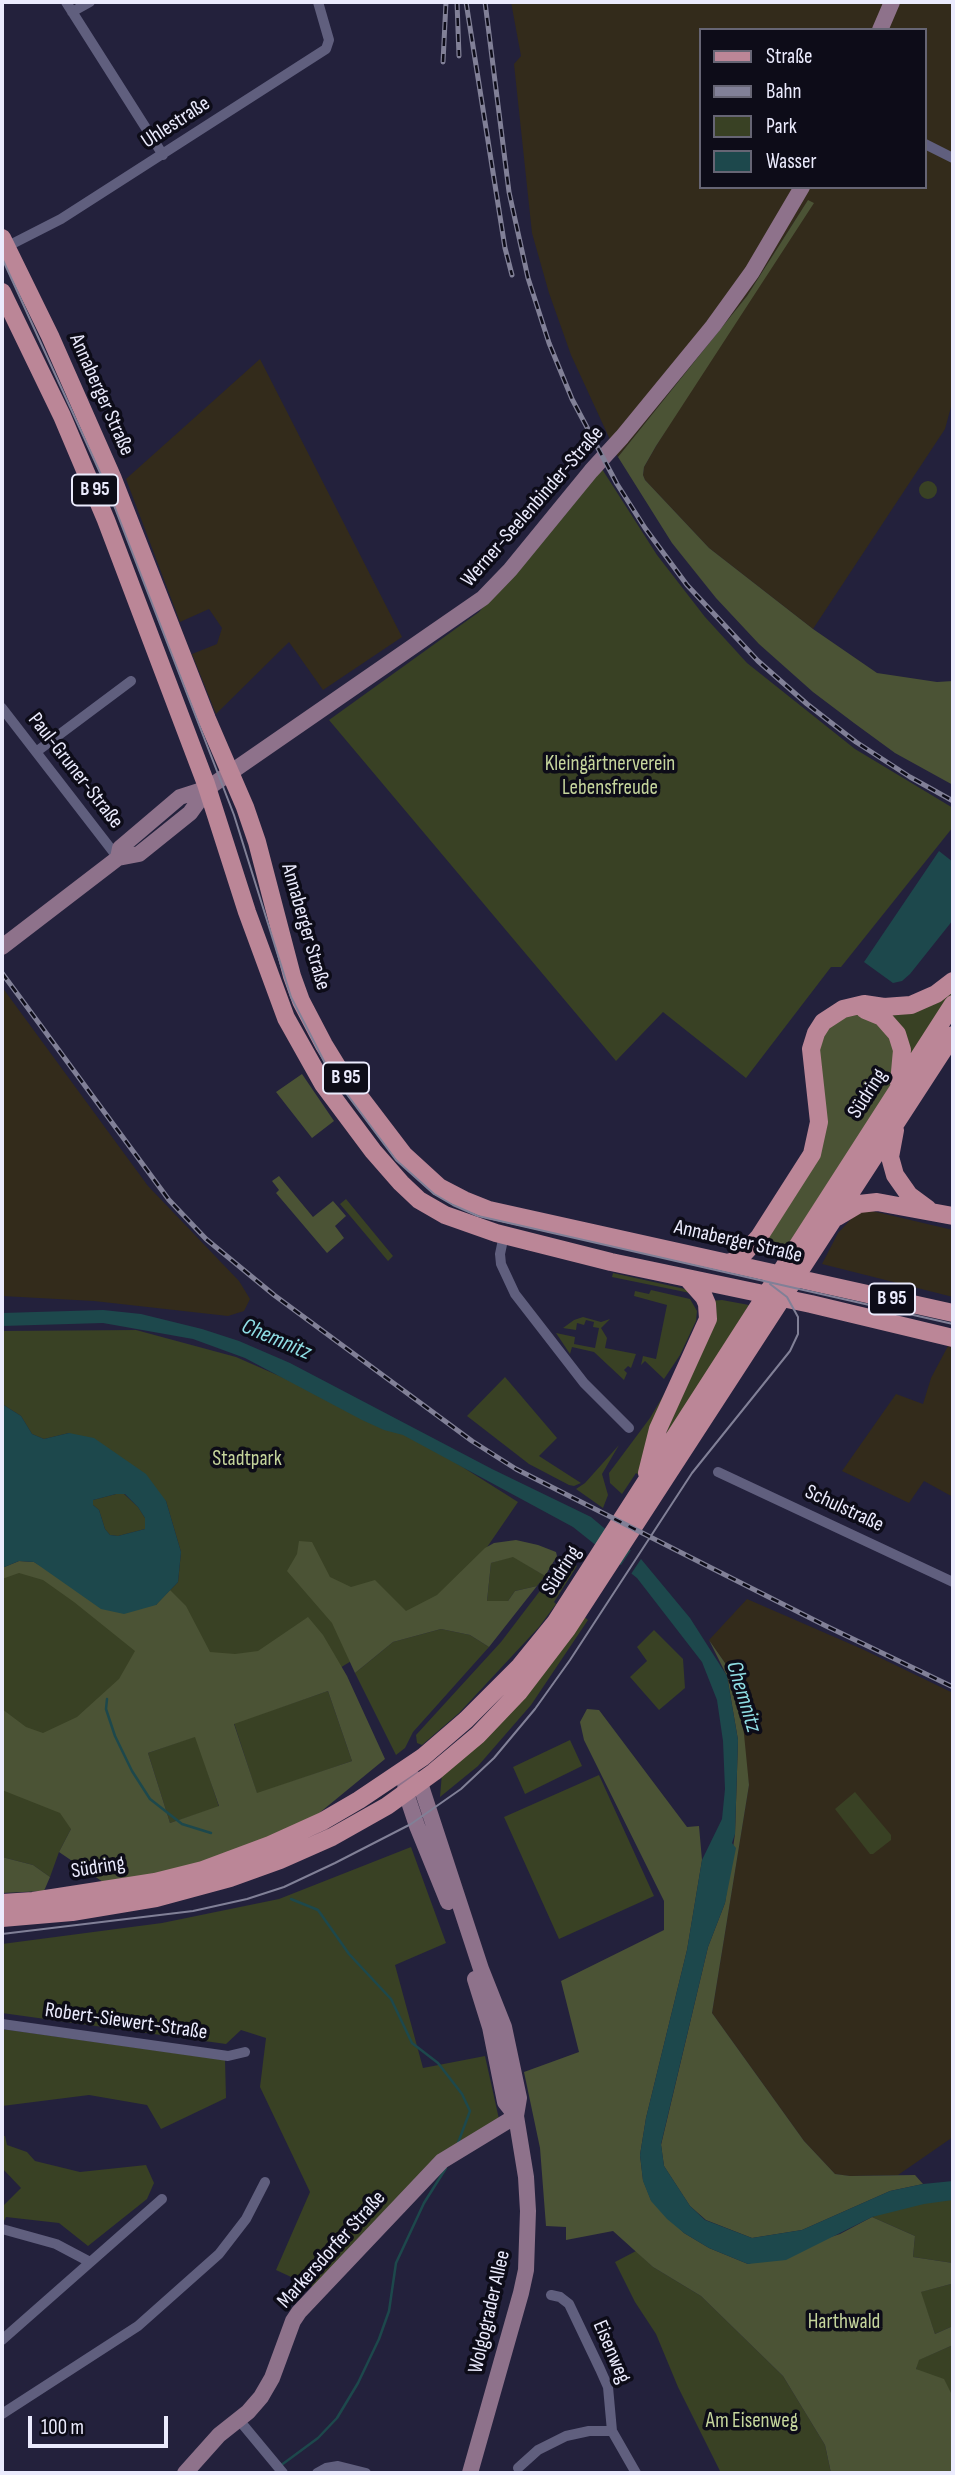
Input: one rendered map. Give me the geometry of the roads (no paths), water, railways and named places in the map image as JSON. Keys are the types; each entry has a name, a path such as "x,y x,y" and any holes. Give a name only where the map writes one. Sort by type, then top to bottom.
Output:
{"main road":[{"path":"881,28 892,2"},
{"name":"Werner-Seelenbinder-Straße","path":"2,947 118,858 139,854 190,813 219,780 484,598 713,326 752,272 801,189"},
{"name":"Annaberger Straße","path":"3,245 50,336 113,480 219,780 274,990 297,1041 323,1084 381,1161 419,1200 460,1222 688,1279 779,1297 953,1338"},
{"name":"Annaberger Straße","path":"2,292 62,416 219,780 257,842 289,966 307,1012 340,1071 415,1167 439,1187 481,1207 953,1313"},
{"path":"729,1263 740,1258 759,1237 812,1154 819,1122 811,1057 816,1034 828,1017 864,1004 884,1007 911,1005 936,994 953,981"},
{"name":"Südring","path":"2,1919 72,1912 144,1900 230,1878 332,1837 408,1778 493,1694 572,1609 810,1239 870,1132 953,1004"},
{"path":"851,1007 882,1017 897,1034 902,1058 898,1088"},
{"name":"Südring","path":"810,1239 834,1219 953,1035"},
{"path":"897,1121 891,1149 895,1175 909,1195 931,1212"},
{"path":"870,1132 860,1165 861,1177 866,1188 887,1203"},
{"path":"834,1219 859,1204 887,1203 953,1216"},
{"path":"759,1237 762,1257 774,1274"},
{"path":"649,1489 658,1429 708,1319 704,1297 688,1279"},
{"path":"408,1778 490,2027 505,2102 516,2116"},
{"name":"Südring","path":"2,1903 106,1891 202,1870 270,1845 408,1778"},
{"name":"Markersdorfer Straße","path":"185,2473 219,2435 239,2420 261,2397 272,2378 293,2321 299,2312 442,2161 516,2116"},
{"name":"Wolgograder Allee","path":"470,2473 526,2270 526,2177 516,2116"}],"street":[{"path":"90,2 69,7 163,155"},
{"name":"Uhlestraße","path":"3,245 61,219 326,49 329,40 318,2"},
{"path":"929,146 953,158"},
{"path":"36,752 131,681"},
{"name":"Paul-Gruner-Straße","path":"2,708 118,858"},
{"path":"504,1235 501,1264 515,1294 584,1382 629,1428"},
{"name":"Schulstraße","path":"718,1472 953,1583"},
{"name":"Robert-Siewert-Straße","path":"2,2024 228,2056 246,2052"},
{"path":"2,2414 138,2326 169,2299 219,2254 246,2219 265,2182"},
{"path":"2,2340 162,2199"},
{"path":"2,2229 55,2244 90,2262"},
{"name":"Eisenweg","path":"551,2295 560,2297 569,2304 608,2387 612,2431 636,2473"},
{"path":"239,2420 282,2472"},
{"path":"518,2468 538,2450 566,2436 589,2431 612,2431"},
{"path":"317,2473 338,2466 366,2473"}],"water":[{"path":"939,851 953,862 953,920 910,974 902,981 893,983 864,962"},
{"path":"103,1310 141,1314 202,1329 239,1341 290,1363 492,1469 591,1517 641,1559 690,1618 727,1676 738,1740 735,1834 732,1843 736,1848 725,1903 708,1947 661,2144 664,2166 690,2206 705,2220 752,2238 802,2230 890,2191 923,2184 953,2181 953,2200 872,2217 786,2260 748,2264 709,2248 667,2219 651,2201 643,2181 640,2155 646,2118 687,1950 702,1860 722,1819 725,1789 723,1741 717,1700 702,1662 637,1578 573,1527 403,1435 362,1420 245,1358 193,1339 103,1323 2,1326 2,1313"},
{"path":"2,1404 21,1416 32,1434 44,1439 69,1433 94,1438 146,1474 166,1501 181,1552 178,1582 156,1605 124,1614 101,1609 34,1562 19,1561 2,1568","holes":["125,1494 145,1518 145,1529 118,1536 110,1535 105,1529 99,1510 93,1505 93,1500"]}],"waterway":[{"path":"107,1699 106,1709 115,1736 132,1771 150,1799 182,1824 211,1833"},
{"path":"291,1899 318,1910 349,1954 391,1999 412,2043 438,2063 462,2094 470,2111 458,2143"},
{"path":"280,2466 318,2438 337,2418 358,2383 389,2311 396,2263 424,2203 446,2168"}],"tram line":[{"path":"2,258 108,490 234,815 291,997 328,1069 396,1160 434,1194 478,1216 953,1324"},
{"path":"2,1934 193,1911 247,1899 284,1887 411,1824 461,1789 494,1758 535,1709 692,1473 790,1351 798,1334 798,1317 787,1297 770,1284"}],"railway":[{"path":"443,62 446,2"},
{"path":"457,2 459,56"},
{"path":"466,2 505,248 512,275"},
{"path":"485,2 509,192 528,278 549,343 572,399 617,484 687,585 758,661 856,742 953,801"},
{"path":"2,973 169,1200 206,1239 274,1295 472,1441 516,1469 826,1626 953,1687"}],"park label":[{"name":"Kleingärtnerverein Lebensfreude","path":"610,777"},
{"name":"Stadtpark","path":"247,1460"},
{"name":"Harthwald","path":"844,2323"},
{"name":"Am Eisenweg","path":"752,2422"}],"water label":[{"name":"Chemnitz","path":"276,1340"},
{"name":"Chemnitz","path":"743,1697"}]}
